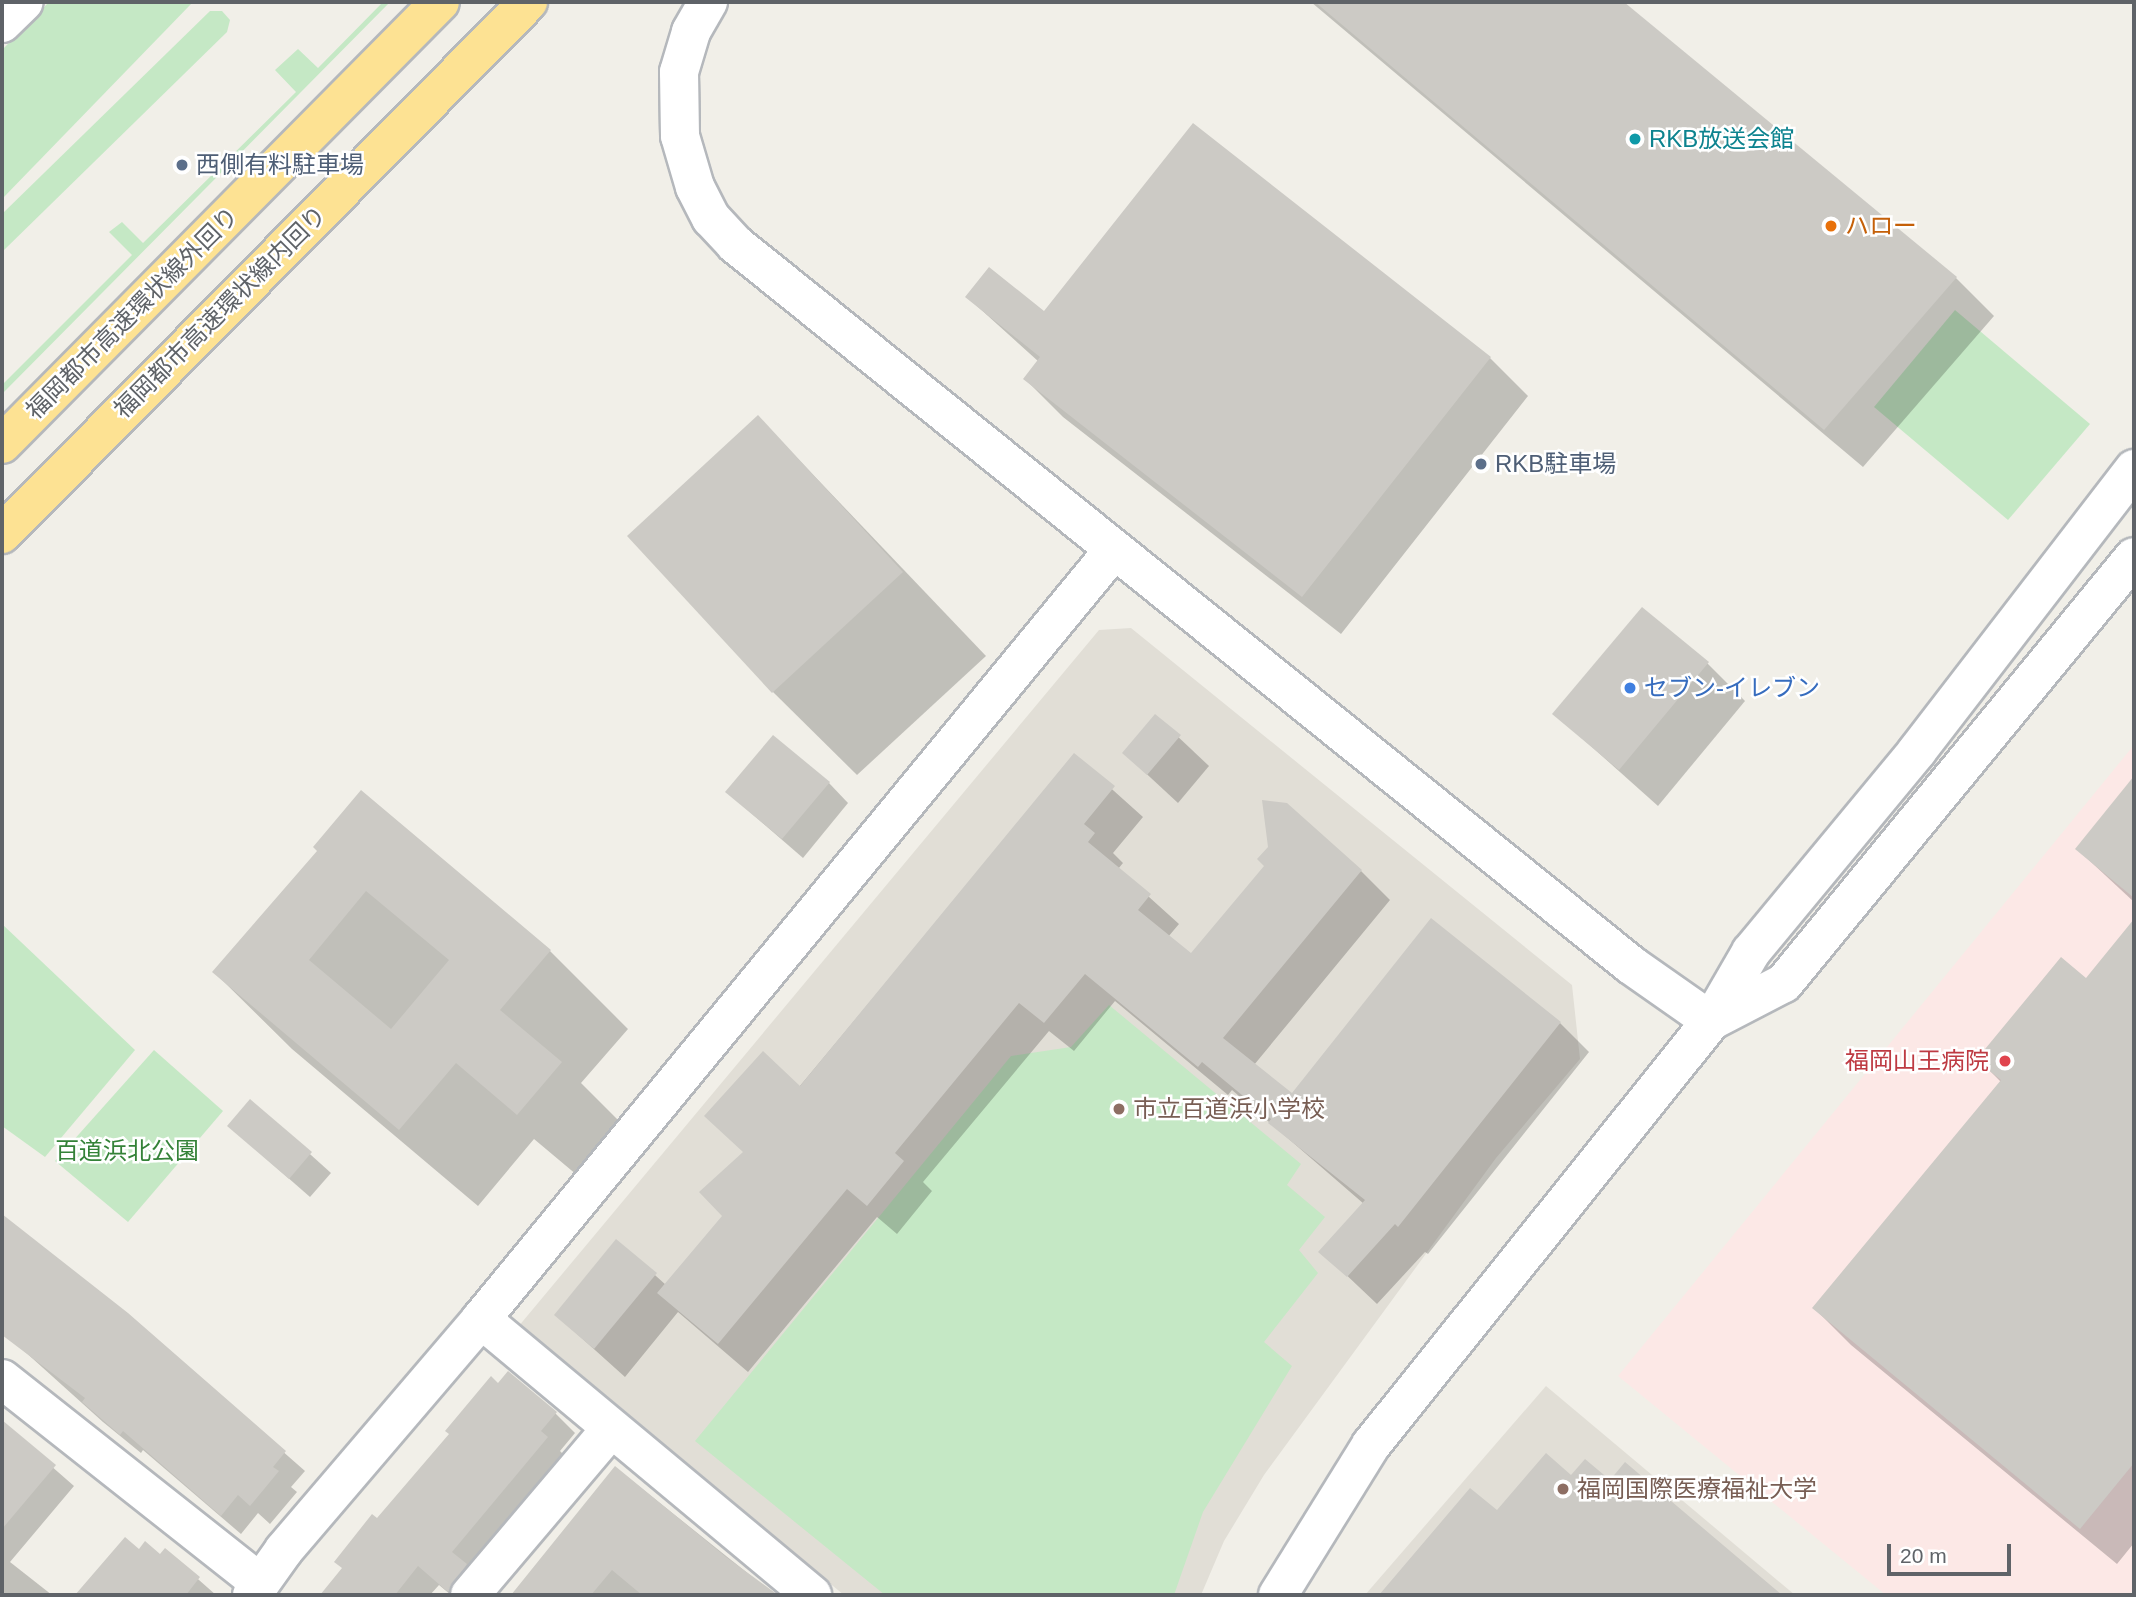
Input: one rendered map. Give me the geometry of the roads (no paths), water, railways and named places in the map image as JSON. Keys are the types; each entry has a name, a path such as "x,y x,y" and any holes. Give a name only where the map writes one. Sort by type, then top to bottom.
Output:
{"highway":[{"name":"福岡都市高速環状線外回り","path":"2,444 440,2"},
{"name":"福岡都市高速環状線内回り","path":"2,534 528,2"}],"street":[{"path":"2,23 24,2"},
{"path":"708,2 691,32 678,72 678,110 685,160 711,218 735,244 1113,551 1631,965 1711,1020"},
{"path":"1278,1595 1371,1445 1711,1020 1751,952 1917,751 2134,469"},
{"path":"2,1379 255,1588 481,1319 1113,551"},
{"path":"1711,1020 1784,982 2134,557"},
{"path":"481,1319 610,1430 812,1595"},
{"path":"470,1595 610,1430"}],"place":[{"name":"RKB放送会館","path":"1635,139"},
{"name":"西側有料駐車場","path":"182,165"},
{"name":"ハロー","path":"1831,226"},
{"name":"RKB駐車場","path":"1481,464"},
{"name":"セブン-イレブン","path":"1630,688"},
{"name":"福岡山王病院","path":"2005,1061"},
{"name":"市立百道浜小学校","path":"1119,1109"},
{"name":"福岡国際医療福祉大学","path":"1563,1489"}],"park label":[{"name":"百道浜北公園","path":"127,1151"}]}
